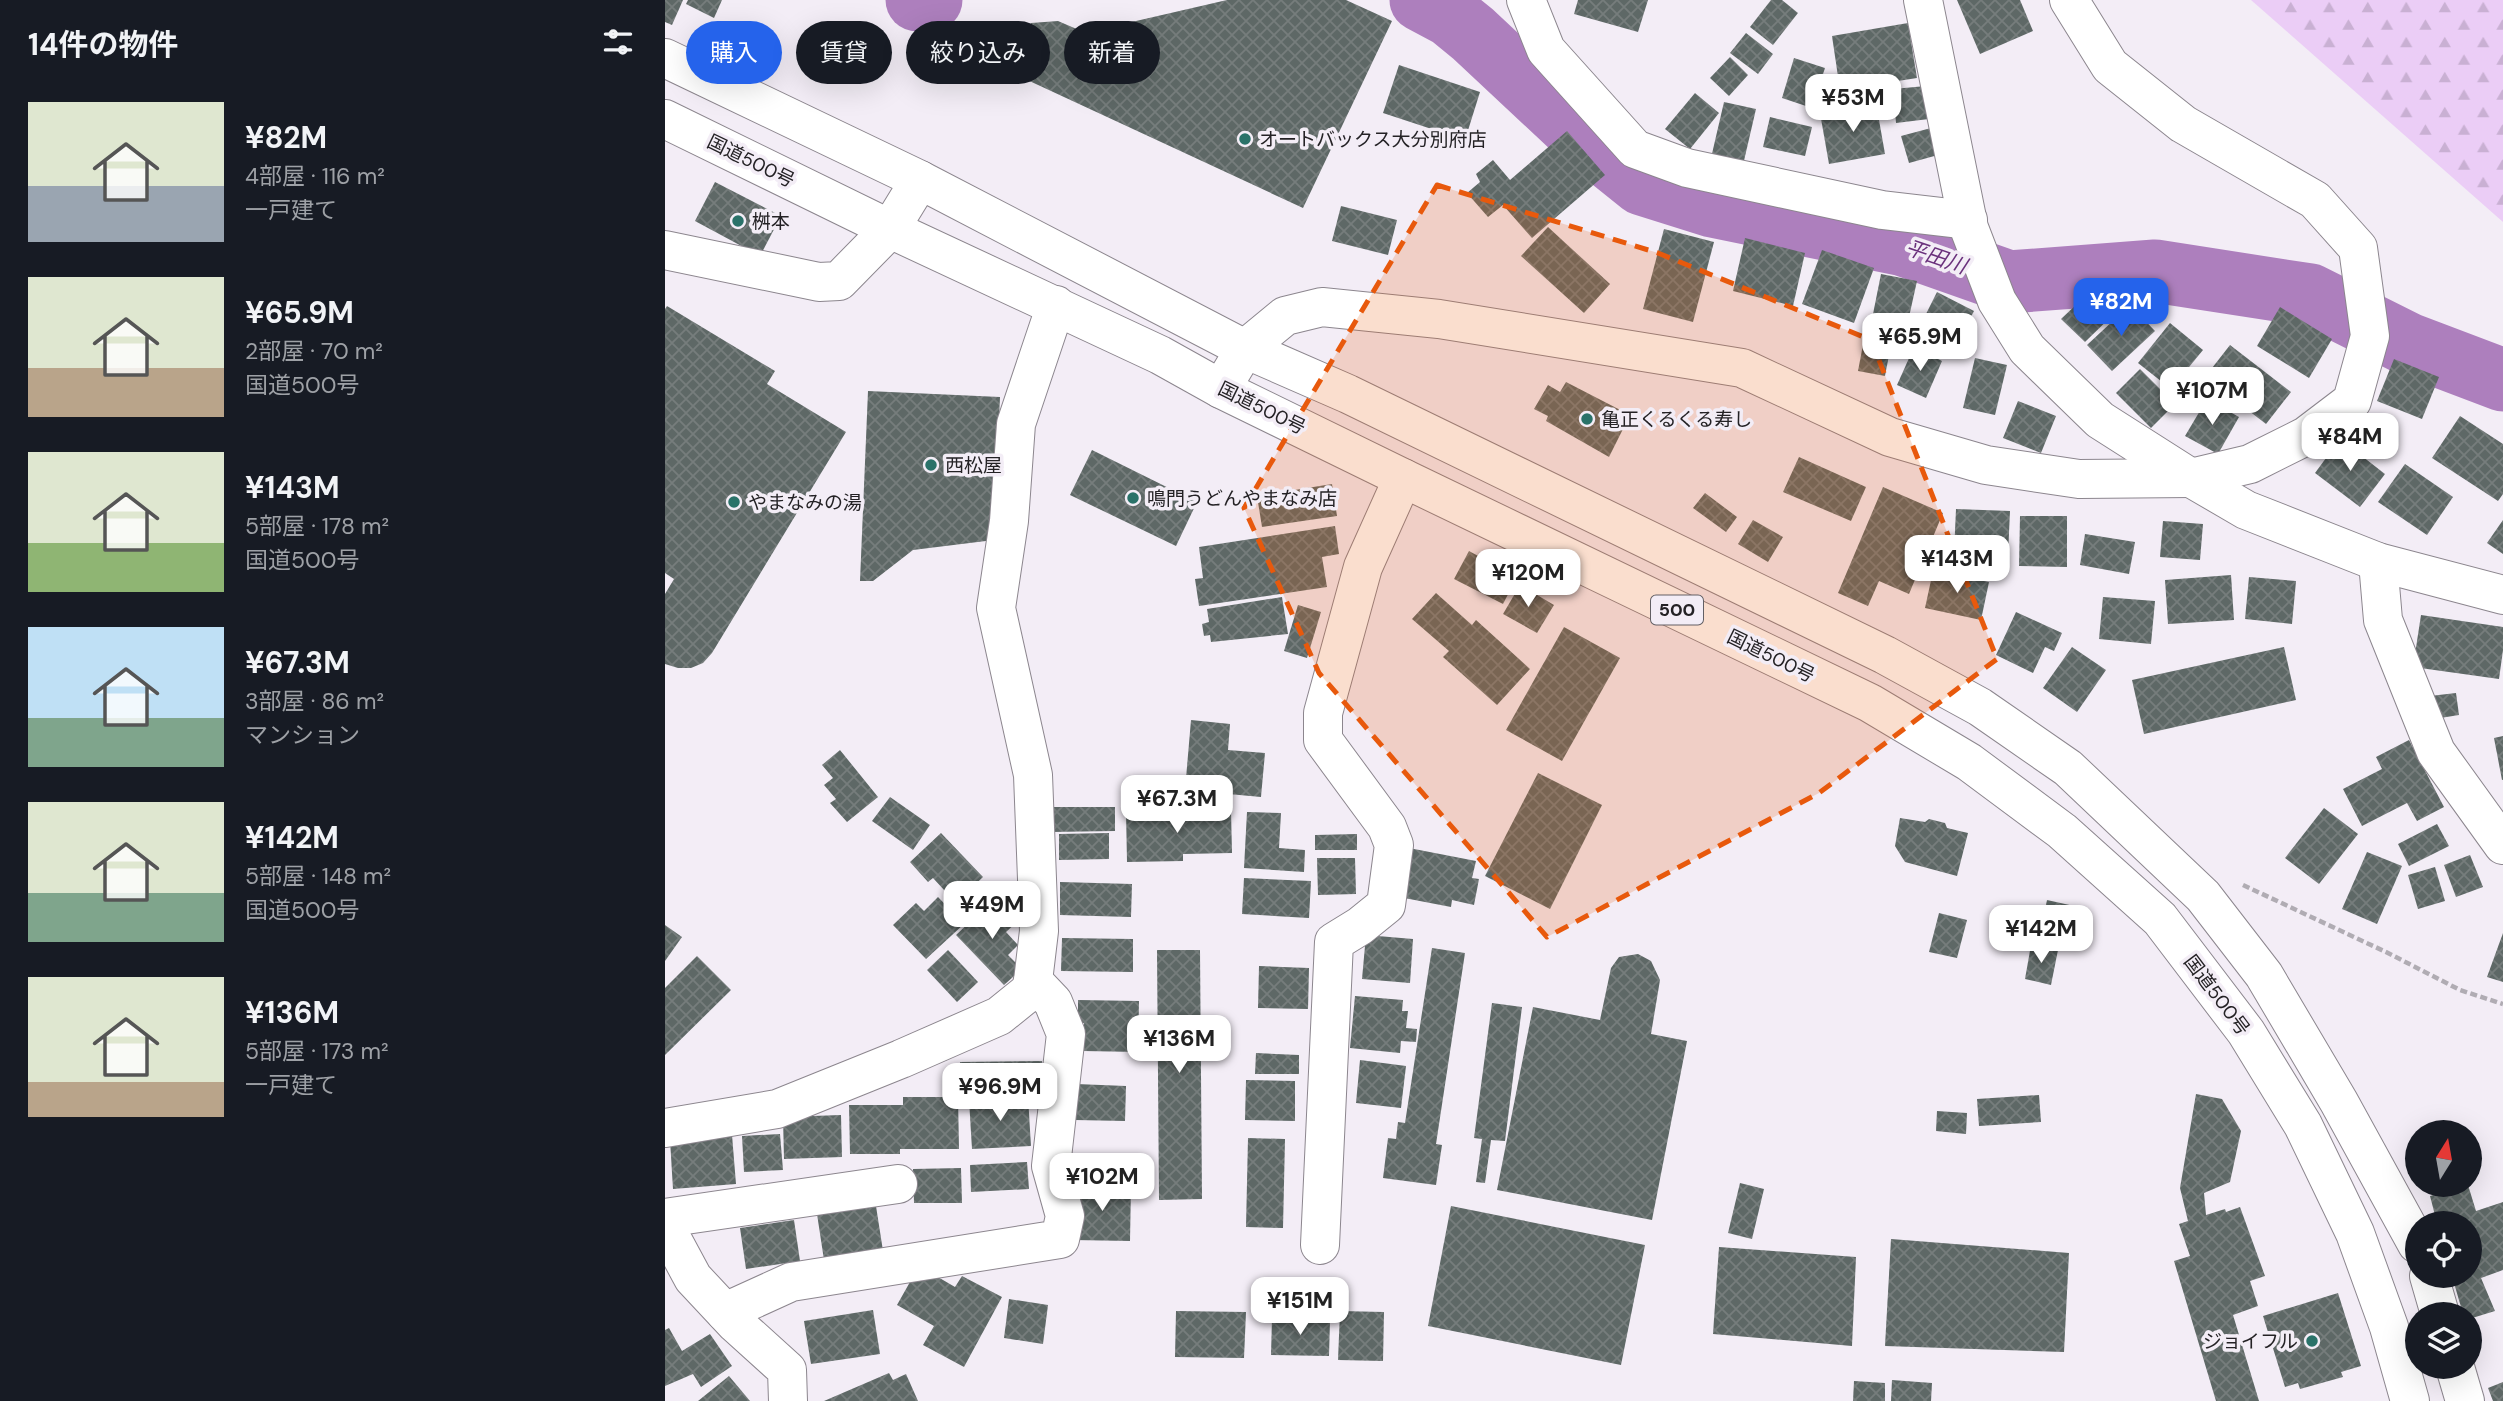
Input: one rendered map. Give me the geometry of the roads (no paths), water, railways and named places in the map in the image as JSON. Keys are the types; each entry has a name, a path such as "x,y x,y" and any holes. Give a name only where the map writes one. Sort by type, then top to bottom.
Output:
{"main road":[{"path":"1526,0 1546,50 1635,149 1687,168 1882,210 1968,220"},
{"path":"1923,0 1968,220 1997,301 2027,349 2100,420 2246,510 2378,562 2503,595"},
{"path":"1221,389 1245,349 1285,316 1322,307 1439,319 1742,368 1890,436 1986,465 2079,479 2191,478 2250,464 2306,436 2352,401 2370,336 2358,248 2315,200 2183,124 2110,66 2069,0"},
{"name":"500","path":"665,58 920,180 1245,349 1348,394 1885,654 1980,707 2068,768 2203,896 2264,975 2339,1102 2405,1222"},
{"name":"国道500号","path":"665,119 890,229 1160,355 1221,389 1870,703 1969,762 2062,831 2160,919 2246,1032 2303,1125 2355,1233 2389,1327 2410,1401"},
{"path":"665,250 819,282 839,281 890,229 920,180"},
{"path":"665,1128 777,1109 999,1016 1030,991 1039,931 1033,775 996,608 1009,521 1016,424 1056,305"},
{"path":"1320,1245 1334,942 1386,905 1394,845 1387,827 1323,740 1323,713 1363,568 1403,478"},
{"path":"2378,562 2383,620 2436,752 2503,845"},
{"path":"725,1312 791,1282 1059,1239 1065,1216 1051,1167 1066,1034 1053,1002 1033,981"},
{"path":"665,1218 898,1184"},
{"path":"665,1226 693,1278 787,1370 788,1401"},
{"path":"2459,1379 2465,1401"}],"waterway":[{"name":"平田川","path":"917,0 931,0"},
{"name":"平田川","path":"1421,0 1451,16 1473,34 1581,135 1642,184 1712,206 1904,245 2009,282 2155,271 2310,295 2408,344 2503,380"}],"place":[{"name":"オートバックス大分別府店","path":"1245,139"},
{"name":"桝本","path":"738,221"},
{"name":"亀正くるくる寿し","path":"1587,419"},
{"name":"西松屋","path":"931,465"},
{"name":"鳴門うどんやまなみ店","path":"1133,498"},
{"name":"やまなみの湯","path":"734,502"},
{"name":"ジョイフル","path":"2312,1341"}]}
